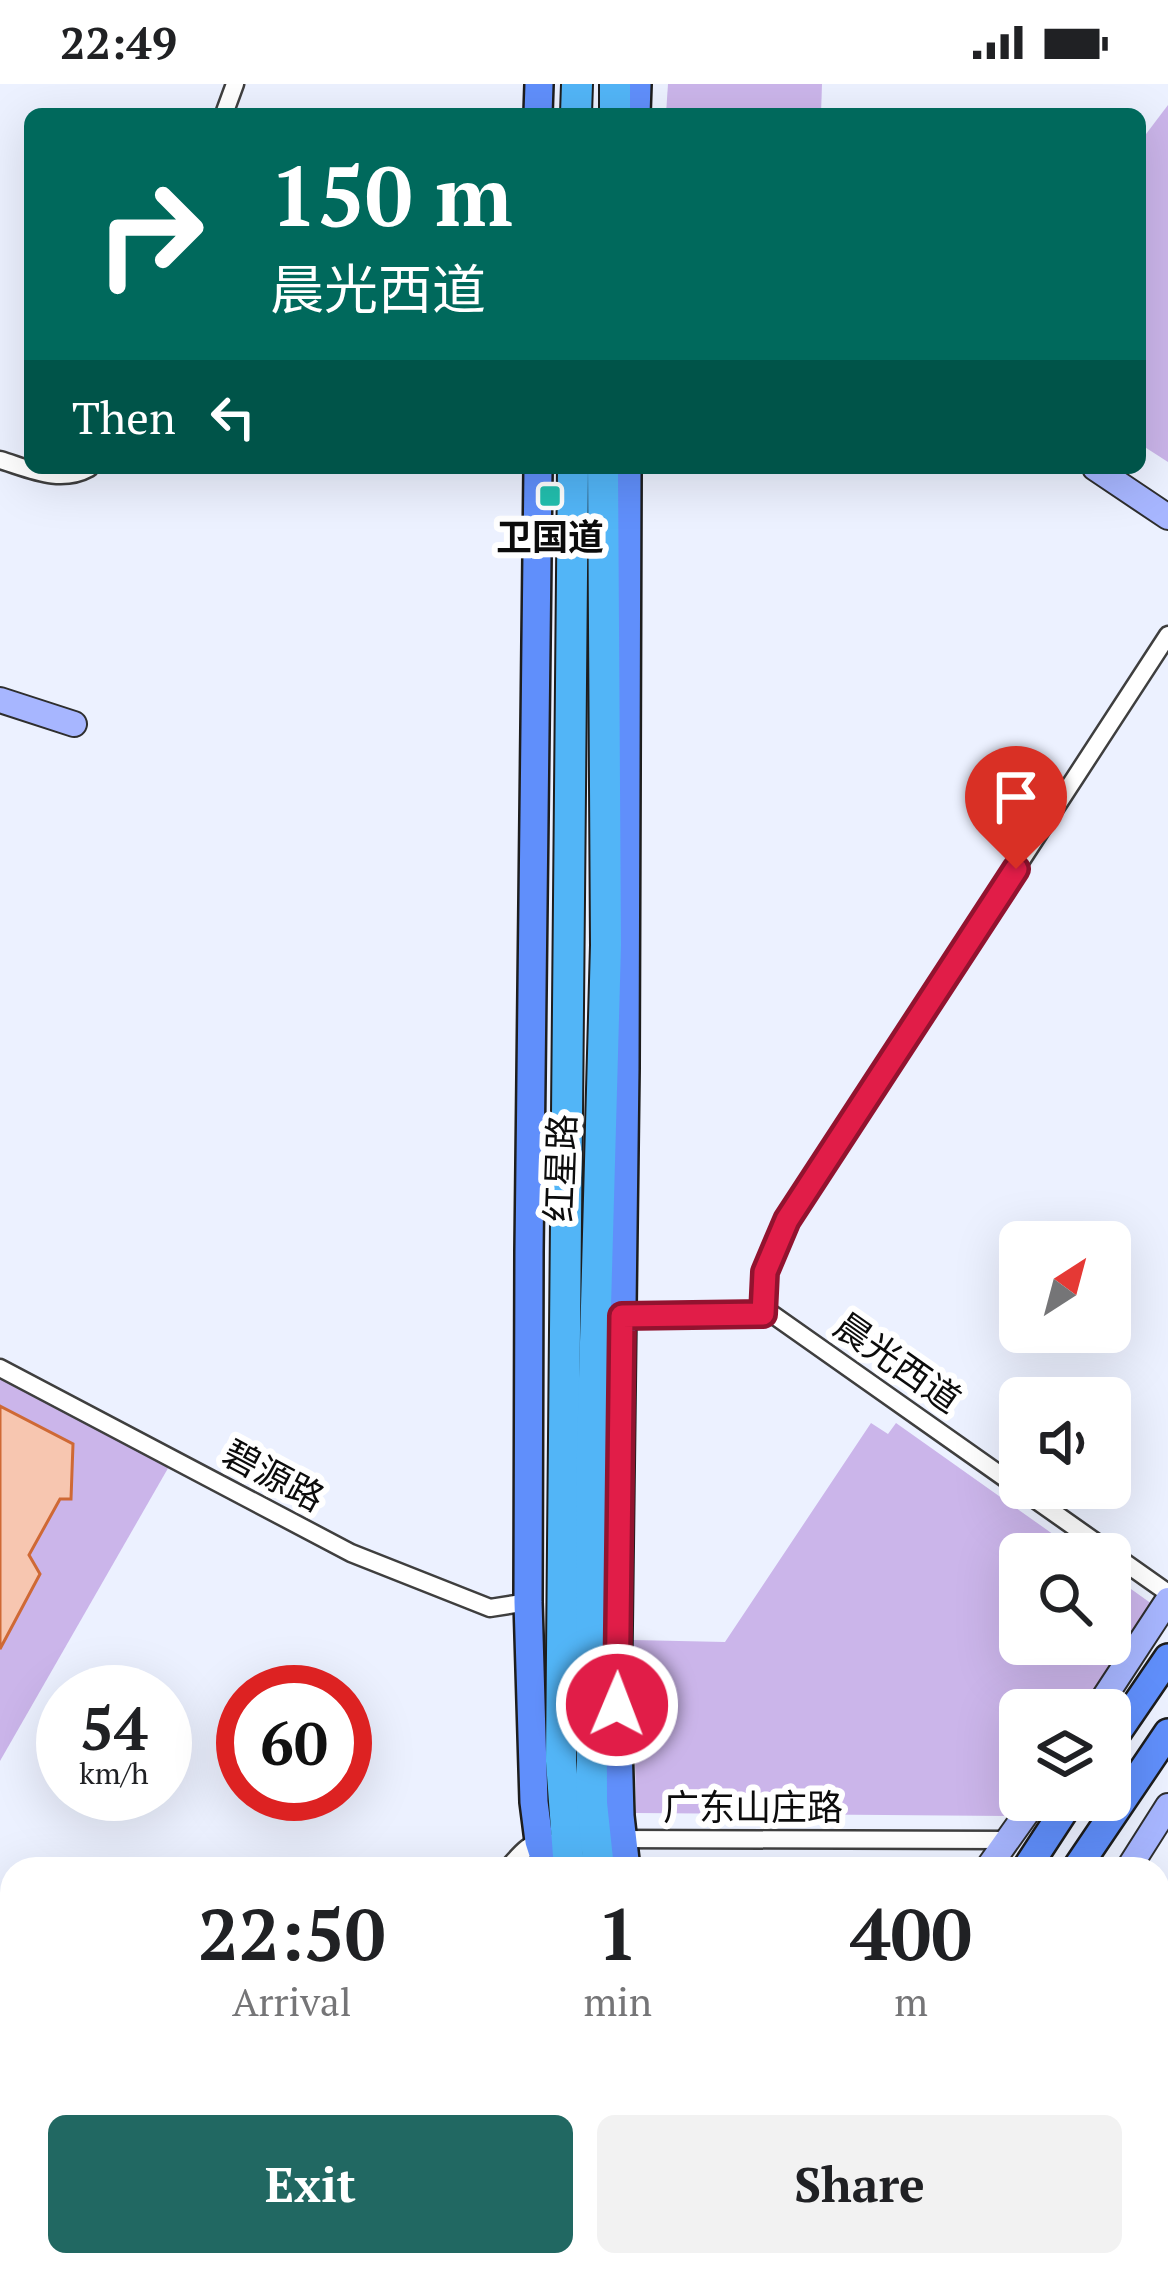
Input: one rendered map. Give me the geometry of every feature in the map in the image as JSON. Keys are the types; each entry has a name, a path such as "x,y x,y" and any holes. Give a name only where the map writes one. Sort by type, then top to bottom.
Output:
{"highway":[{"name":"红星路","path":"573,474 561,1761 580,1856"},
{"name":"红星路","path":"580,1856 592,1803 590,1487 606,945 603,474"}],"main road":[{"path":"538,474 529,1228 529,1602 535,1802 580,1856"},
{"path":"580,1856 617,1705 627,474"},
{"path":"1131,1712 1168,1658"},
{"path":"1084,1857 1168,1733"},
{"path":"1034,1857 1058,1821"}],"street":[{"path":"46,474 75,474"},
{"path":"1104,474 1168,517"},
{"path":"1120,474 1168,506"},
{"path":"622,1316 763,1314 765,1272 787,1220 1168,635"},
{"path":"0,700 74,724"},
{"name":"晨光西道","path":"763,1314 772,1314 1168,1596"},
{"name":"碧源路","path":"0,1368 351,1553 490,1608 529,1602"},
{"path":"1109,1689 1168,1596"},
{"path":"1136,1857 1168,1805"},
{"path":"996,1857 1022,1821"},
{"name":"广东山庄路","path":"580,1856 1009,1840"},
{"path":"518,1857 526,1849 580,1856"}],"shaded area":[{"path":"668,84 822,84 821,108 666,108"},
{"path":"1168,105 1168,462 1146,448 1146,134"},
{"path":"0,1374 171,1463 55,1665 36,1665 36,1698 0,1761"},
{"path":"0,1406 73,1444 71,1499 60,1499 29,1555 40,1574 0,1649"},
{"path":"871,1423 888,1434 896,1423 999,1496 999,1509 1017,1509 1051,1533 999,1533 999,1665 1112,1665 1096,1689 999,1689 999,1816 636,1813 633,1640 725,1642"},
{"path":"1131,1589 1152,1604 1131,1636"}],"place":[{"name":"卫国道","path":"550,496"}],"route":[{"path":"617,1705 622,1316 763,1314 765,1272 787,1220 1016,869"}]}
